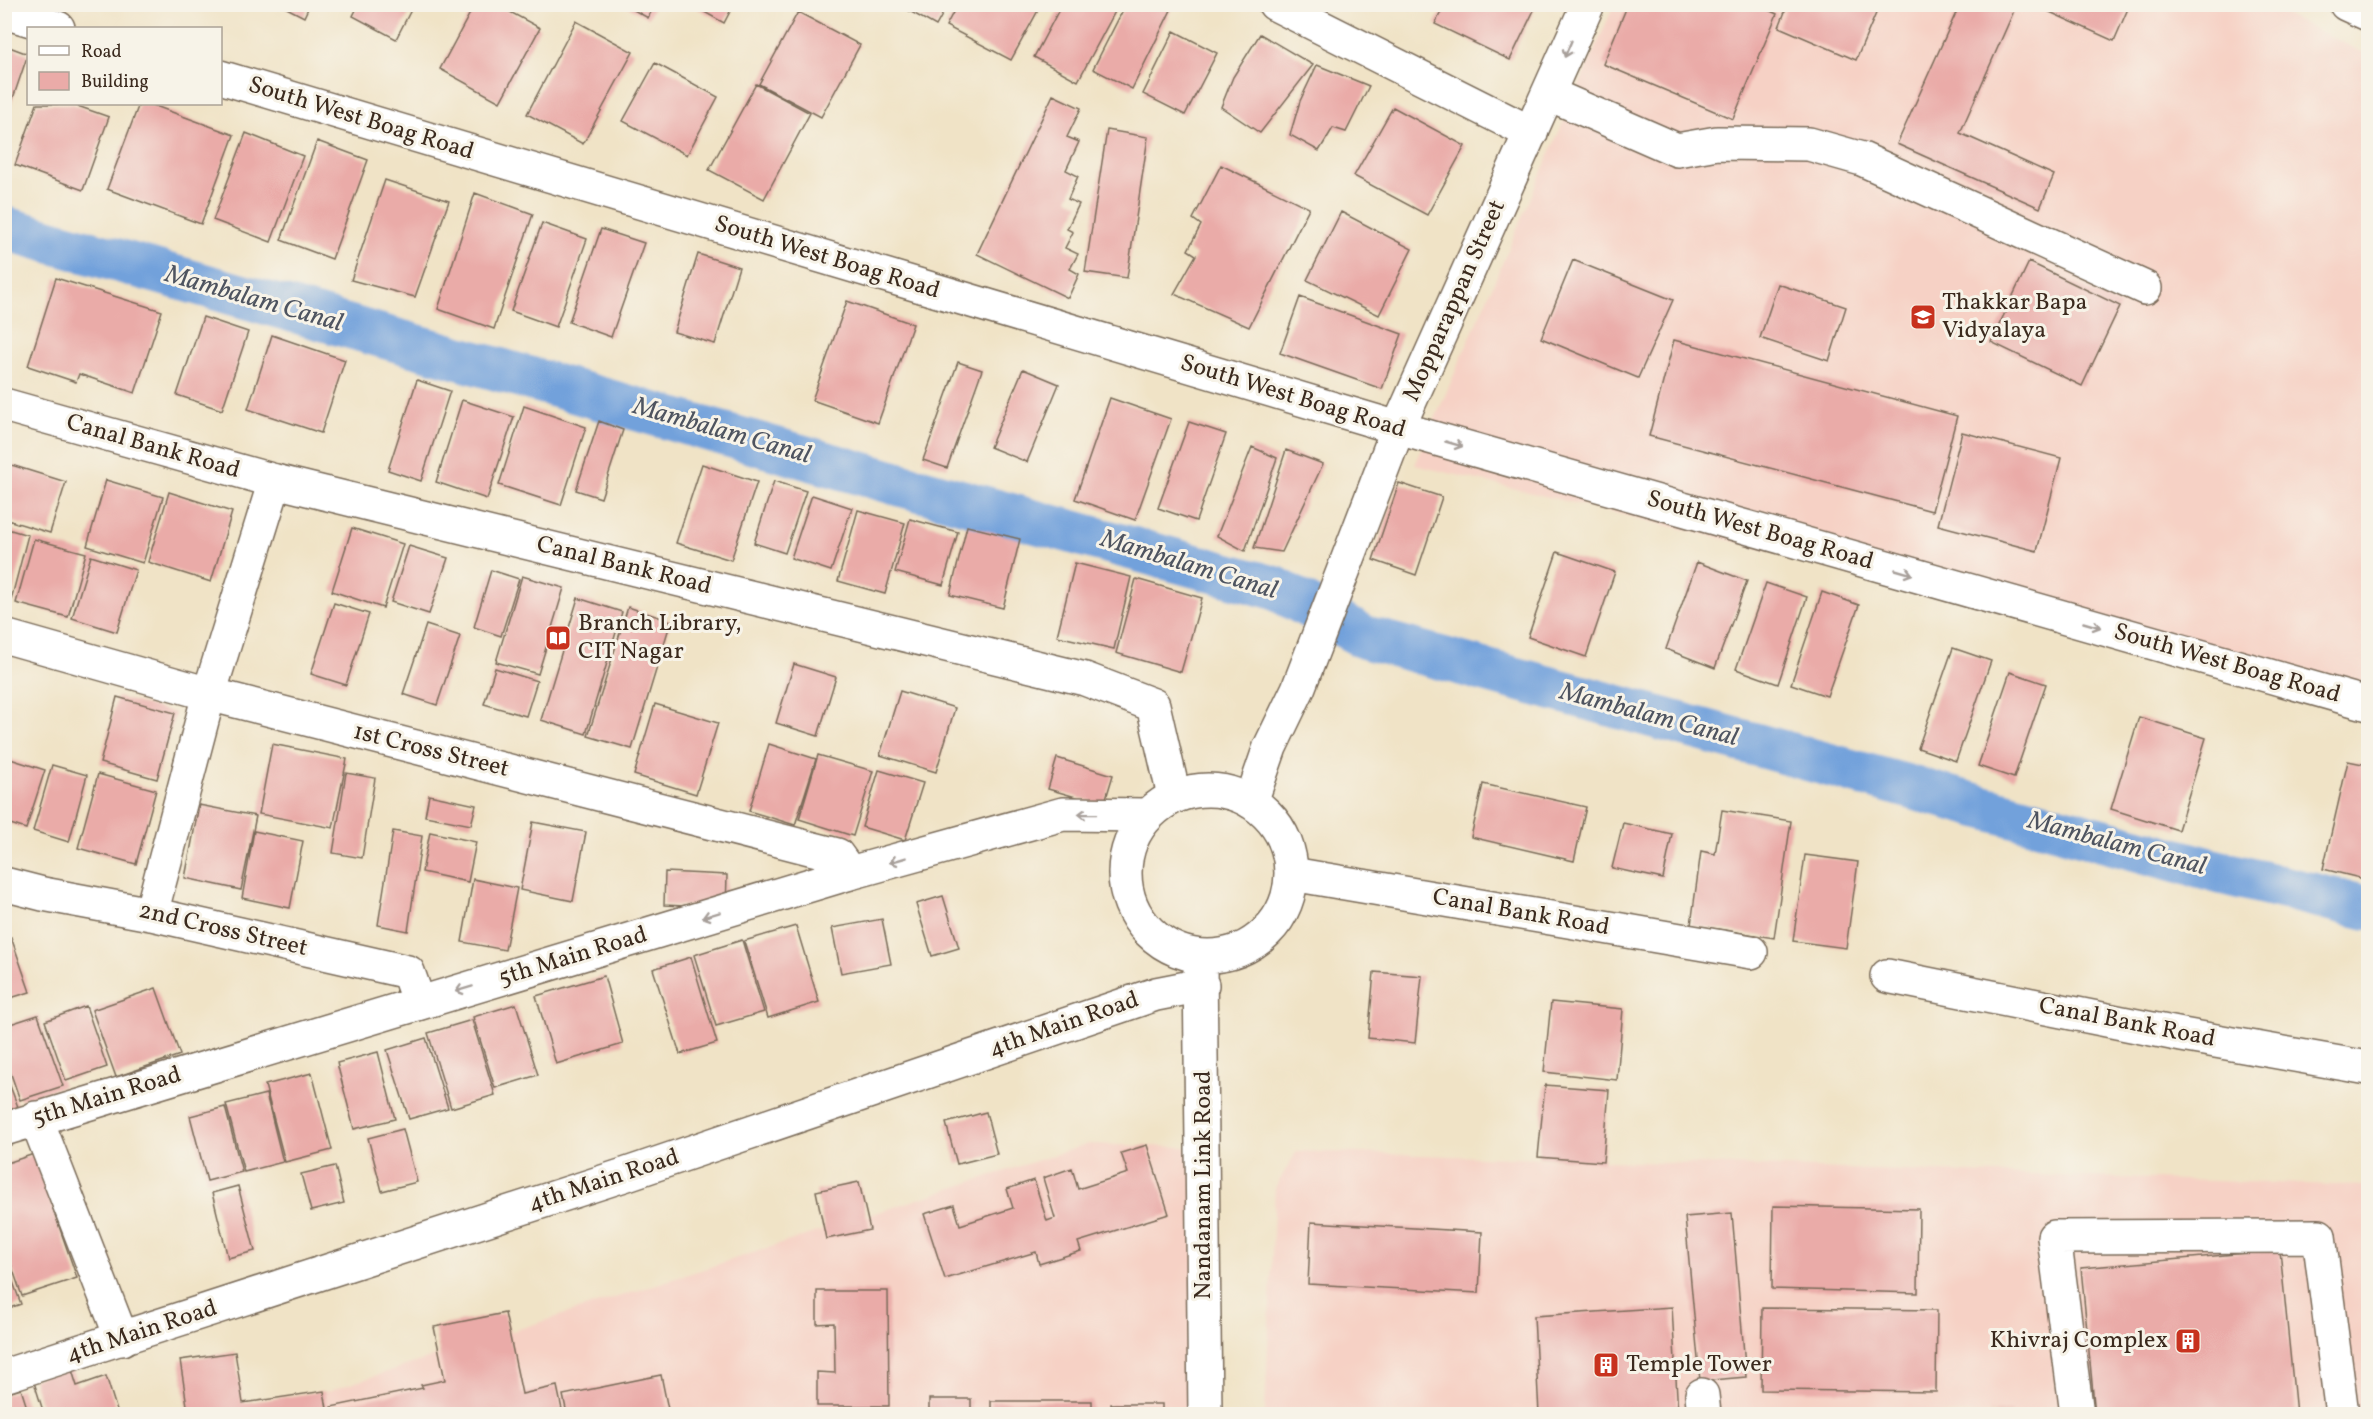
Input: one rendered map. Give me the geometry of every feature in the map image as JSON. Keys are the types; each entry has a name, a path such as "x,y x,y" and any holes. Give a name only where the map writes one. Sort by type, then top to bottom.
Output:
{"street":[{"path":"1275,4 1531,133"},
{"name":"Mopparappan Street","path":"1251,802 1270,747 1298,689 1398,428 1588,4"},
{"path":"2346,4 2368,14"},
{"path":"4,12 55,27"},
{"name":"South West Boag Road","path":"222,78 1398,428 2368,704"},
{"path":"1549,94 1677,150 1717,143 1809,144 1862,159 2145,288"},
{"name":"Canal Bank Road","path":"4,405 275,481 1085,680 1153,705 1174,796"},
{"path":"151,914 209,694 275,481"},
{"name":"1st Cross Street","path":"4,636 209,694 837,855 850,873"},
{"path":"1199,790 1226,792 1251,802 1268,815 1281,833 1289,852 1292,874 1287,901 1274,925 1253,944 1227,954 1201,970 1151,934 1135,913 1126,889 1125,862 1132,837 1145,815 1174,796 1199,790"},
{"name":"5th Main Road","path":"4,1129 850,873 1063,814 1145,815"},
{"name":"Canal Bank Road","path":"1292,874 1751,952"},
{"name":"2nd Cross Street","path":"4,884 43,894 151,914 408,972 419,1003"},
{"path":"4,909 43,894"},
{"name":"4th Main Road","path":"4,1376 635,1171 1155,994 1201,970"},
{"name":"Nandanam Link Road","path":"1201,970 1205,1414"},
{"name":"Canal Bank Road","path":"1887,976 2182,1035 2368,1068"},
{"path":"36,1118 122,1339"},
{"path":"2077,1414 2055,1236 2319,1236 2343,1414"}],"shaded area":[{"name":"Thakkar Bapa Vidyalaya","path":"1614,5 2266,5 2368,55 2368,693 1415,465"},
{"path":"1088,1144 1211,1148 1220,1203 1207,1414 258,1414"},
{"path":"1297,1151 2368,1186 2368,1414 1265,1414 1275,1188"}],"building":[{"path":"279,4 310,4 304,17"},
{"path":"359,4 414,4 396,39 353,16"},
{"path":"475,4 495,4 540,28 500,102 440,69"},
{"path":"623,4 655,4 648,18"},
{"path":"690,4 734,4 724,23"},
{"path":"897,4 948,4 936,26"},
{"path":"1062,4 1119,4 1078,81 1034,57"},
{"path":"1126,4 1174,4 1132,89 1093,69"},
{"path":"1445,4 1537,4 1510,60 1435,24"},
{"path":"1628,4 1755,4 1777,14 1733,119 1603,64"},
{"path":"1788,4 1880,4 1856,60 1779,27"},
{"path":"1960,4 2017,4 1960,133 2054,175 2040,208 1897,144"},
{"path":"2032,4 2130,4 2114,41"},
{"path":"957,5 1041,5 1011,60 946,26"},
{"path":"798,12 860,45 821,117 759,84"},
{"path":"576,21 633,52 583,144 527,114"},
{"path":"1174,31 1217,53 1185,115 1143,94"},
{"path":"1260,34 1313,65 1260,133 1221,107 1233,77"},
{"path":"4,45 27,54 27,57 4,122"},
{"path":"655,63 718,97 687,155 623,121"},
{"path":"1317,65 1369,86 1346,132 1333,128 1319,151 1290,135 1300,101"},
{"path":"756,84 810,113 764,199 709,170"},
{"path":"1053,95 1081,108 1067,137 1079,142 1066,170 1078,176 1068,199 1079,204 1067,229 1073,232 1065,248 1078,254 1070,269 1079,274 1068,298 977,254"},
{"path":"37,105 75,105 109,117 83,190 15,165"},
{"path":"139,105 153,105 234,135 201,224 107,189"},
{"path":"1393,107 1465,146 1427,215 1354,176"},
{"path":"1107,130 1148,137 1127,278 1085,272"},
{"path":"246,133 303,156 271,242 213,220"},
{"path":"317,141 368,160 332,259 281,240"},
{"path":"1221,165 1309,208 1249,327 1174,294 1196,255 1188,250 1201,225 1193,219"},
{"path":"385,180 449,201 415,297 351,280"},
{"path":"475,193 533,214 494,329 438,309"},
{"path":"1341,212 1412,249 1379,315 1307,280"},
{"path":"542,223 587,239 556,327 511,311"},
{"path":"601,229 644,243 611,337 569,322"},
{"path":"698,254 739,267 715,344 674,332"},
{"path":"1573,260 1673,300 1638,378 1541,338"},
{"path":"2029,262 2120,306 2082,386 1991,342"},
{"path":"56,278 162,311 135,393 79,374 76,382 28,366"},
{"path":"1778,284 1846,307 1829,361 1760,338"},
{"path":"1300,297 1402,334 1382,389 1280,353"},
{"path":"847,301 913,324 878,423 812,400"},
{"path":"203,317 248,332 222,410 177,395"},
{"path":"272,335 345,360 321,433 248,409"},
{"path":"1674,340 1957,416 1932,511 1649,436"},
{"path":"958,362 982,370 947,468 923,460"},
{"path":"1023,369 1059,384 1027,462 990,447"},
{"path":"417,380 450,391 421,481 388,470"},
{"path":"1110,398 1171,419 1135,520 1075,499"},
{"path":"462,400 514,417 487,499 436,482"},
{"path":"524,406 586,427 561,505 499,485"},
{"path":"599,421 623,430 601,498 576,490"},
{"path":"1189,422 1226,434 1196,521 1158,508"},
{"path":"1962,432 2061,458 2037,551 1938,525"},
{"path":"1252,447 1277,458 1245,551 1217,536"},
{"path":"1286,450 1323,464 1282,552 1254,548"},
{"path":"5,463 66,482 50,533 4,519"},
{"path":"702,464 757,482 731,560 676,543"},
{"path":"106,480 163,497 143,563 87,546"},
{"path":"774,481 806,491 785,553 754,543"},
{"path":"1399,483 1442,497 1416,575 1373,560"},
{"path":"169,492 232,512 211,582 148,562"},
{"path":"812,495 852,508 831,571 791,558"},
{"path":"858,510 905,523 885,594 838,581"},
{"path":"910,519 958,532 943,585 895,572"},
{"path":"967,526 1020,539 1003,608 950,595"},
{"path":"4,528 28,535 11,600 4,598"},
{"path":"352,528 403,544 383,608 332,591"},
{"path":"34,539 86,553 68,617 16,603"},
{"path":"409,546 448,558 429,614 391,602"},
{"path":"1557,552 1615,572 1586,657 1528,637"},
{"path":"91,556 136,570 117,632 72,618"},
{"path":"1697,562 1747,581 1715,668 1666,649"},
{"path":"1075,563 1131,577 1114,649 1057,636"},
{"path":"491,570 519,579 501,636 474,627"},
{"path":"522,576 564,588 538,674 496,662"},
{"path":"1136,579 1202,598 1181,672 1116,653"},
{"path":"1766,583 1807,597 1778,684 1736,669"},
{"path":"1822,592 1859,605 1827,696 1791,684"},
{"path":"578,598 622,612 586,734 541,720"},
{"path":"334,603 369,614 346,685 311,674"},
{"path":"628,607 671,621 632,749 588,736"},
{"path":"426,625 460,636 437,705 403,694"},
{"path":"1953,648 1991,661 1956,761 1918,748"},
{"path":"794,664 836,677 818,736 776,723"},
{"path":"495,668 537,681 526,716 484,704"},
{"path":"2010,672 2046,684 2014,778 1978,766"},
{"path":"900,691 955,708 936,772 880,755"},
{"path":"117,697 175,713 157,779 100,763"},
{"path":"655,704 718,723 696,794 634,775"},
{"path":"2139,717 2206,738 2178,830 2111,809"},
{"path":"272,744 347,759 333,828 259,814"},
{"path":"769,744 816,759 795,825 749,811"},
{"path":"818,755 873,771 853,836 799,819"},
{"path":"4,757 45,770 26,829 4,822"},
{"path":"1057,758 1113,775 1104,805 1048,789"},
{"path":"2348,761 2368,765 2368,880 2323,869"},
{"path":"52,765 87,775 69,842 33,831"},
{"path":"879,770 923,783 905,840 862,827"},
{"path":"346,773 375,778 362,858 333,853"},
{"path":"98,774 156,790 136,864 78,848"},
{"path":"1483,784 1586,807 1574,861 1471,837"},
{"path":"429,795 476,805 471,825 425,816"},
{"path":"199,805 256,816 241,890 185,878"},
{"path":"1722,810 1791,821 1774,938 1691,925 1701,851 1715,854"},
{"path":"533,822 586,832 573,901 520,890"},
{"path":"1623,823 1672,834 1663,879 1612,868"},
{"path":"254,831 303,841 290,908 242,898"},
{"path":"393,831 422,836 408,931 378,925"},
{"path":"430,832 476,842 468,882 422,872"},
{"path":"1805,855 1858,862 1846,948 1793,941"},
{"path":"665,872 727,875 726,908 664,905"},
{"path":"473,879 517,888 505,950 462,942"},
{"path":"943,896 959,948 932,956 916,904"},
{"path":"882,919 891,964 841,973 832,928"},
{"path":"796,926 819,1002 768,1018 744,941"},
{"path":"11,937 30,992 4,1000 4,939"},
{"path":"742,940 764,1012 716,1026 694,955"},
{"path":"691,957 717,1043 680,1054 653,969"},
{"path":"1374,972 1422,976 1415,1043 1368,1038"},
{"path":"604,976 623,1044 556,1064 536,996"},
{"path":"156,988 180,1055 116,1077 92,1010"},
{"path":"1551,1002 1623,1009 1617,1080 1544,1072"},
{"path":"516,1004 538,1075 495,1088 473,1017"},
{"path":"86,1006 107,1067 66,1081 45,1021"},
{"path":"38,1015 63,1086 20,1100 4,1054 4,1026"},
{"path":"472,1020 495,1095 451,1108 428,1033"},
{"path":"426,1038 448,1108 409,1119 387,1050"},
{"path":"378,1052 395,1119 354,1129 337,1063"},
{"path":"4,1070 18,1107 4,1111"},
{"path":"312,1073 332,1150 285,1162 265,1085"},
{"path":"1545,1085 1609,1090 1603,1162 1538,1157"},
{"path":"266,1094 283,1162 244,1172 226,1104"},
{"path":"225,1107 242,1172 207,1181 190,1116"},
{"path":"986,1112 997,1154 957,1164 946,1123"},
{"path":"403,1129 417,1182 382,1191 368,1138"},
{"path":"1147,1145 1169,1214 1078,1242 1081,1251 1039,1264 1036,1252 945,1279 924,1214 954,1205 960,1225 1013,1208 1007,1189 1034,1180 1047,1221 1055,1218 1043,1178 1072,1168 1078,1189 1128,1173 1121,1153"},
{"path":"34,1154 77,1278 22,1296 4,1244 4,1164"},
{"path":"335,1166 344,1203 311,1211 301,1174"},
{"path":"859,1182 870,1230 826,1239 816,1191"},
{"path":"238,1186 255,1251 228,1258 212,1193"},
{"path":"1773,1206 1919,1209 1918,1293 1772,1289"},
{"path":"1732,1213 1746,1377 1700,1381 1685,1217"},
{"path":"1311,1222 1482,1232 1479,1293 1308,1284"},
{"name":"Khivraj Complex","path":"2280,1250 2296,1414 2095,1414 2081,1268"},
{"path":"4,1257 21,1304 4,1310"},
{"path":"817,1291 888,1291 889,1406 817,1406 817,1372 835,1373 834,1323 817,1324"},
{"name":"Temple Tower","path":"1672,1307 1678,1414 1539,1414 1534,1316"},
{"path":"1762,1308 1937,1310 1936,1392 1761,1390"},
{"path":"505,1313 522,1394 557,1386 563,1414 333,1414 331,1407 423,1388 421,1385 445,1380 434,1327"},
{"path":"235,1352 243,1403 324,1391 328,1414 184,1414 188,1412 180,1360"},
{"path":"71,1367 77,1386 106,1376 118,1414 44,1414 33,1379"},
{"path":"661,1375 669,1414 567,1414 563,1395"},
{"path":"21,1389 29,1414 5,1414 5,1394"},
{"path":"929,1399 971,1399 971,1414 929,1414"},
{"path":"991,1401 1092,1401 1092,1414 991,1414"},
{"path":"1111,1404 1162,1404 1162,1414 1111,1414"},
{"path":"2011,1411 2012,1414 1987,1414 1987,1413"}],"waterway":[{"name":"Mambalam Canal","path":"4,228 895,483 1275,588 1364,637 2219,872 2368,908"}],"place":[{"name":"Thakkar Bapa Vidyalaya","path":"1923,317"},
{"name":"Branch Library, CIT Nagar","path":"558,638"},
{"name":"Khivraj Complex","path":"2188,1341"},
{"name":"Temple Tower","path":"1606,1365"}]}
